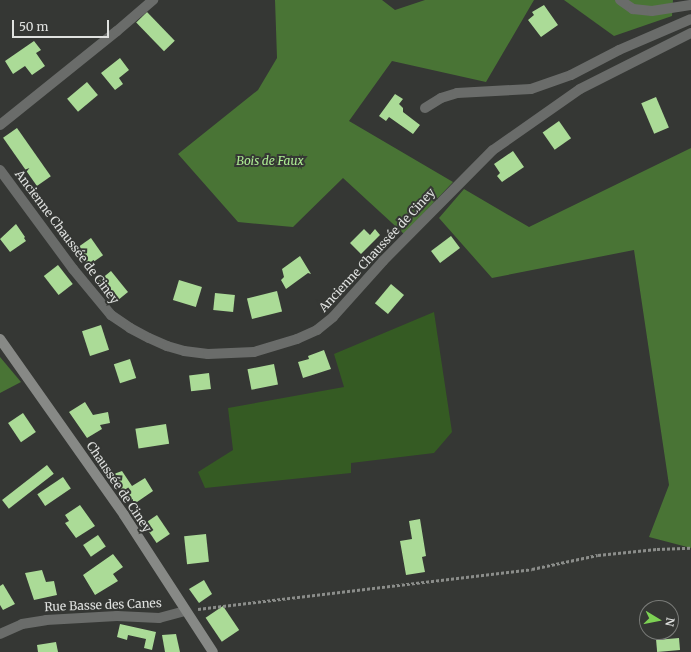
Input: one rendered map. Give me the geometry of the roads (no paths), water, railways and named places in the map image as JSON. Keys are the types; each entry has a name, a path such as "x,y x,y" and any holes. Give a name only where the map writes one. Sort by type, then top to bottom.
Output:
{"main road":[{"name":"Chaussée de Ciney","path":"0,338 124,515 213,652"}],"street":[{"path":"0,125 117,31 153,0"},
{"path":"620,0 633,9 652,11 691,5"},
{"path":"425,108 441,98 457,93 531,89 571,75 619,50 691,19"},
{"name":"Ancienne Chaussée de Ciney","path":"0,170 72,269 111,315 130,328 149,338 167,346 184,351 208,354 254,352 297,340 317,330 333,317 383,261 493,150 580,90 691,33"},
{"name":"Rue Basse des Canes","path":"0,634 22,624 46,620 117,616 159,618 185,610"}],"park label":[{"name":"Bois de Faux","path":"270,161"}]}
